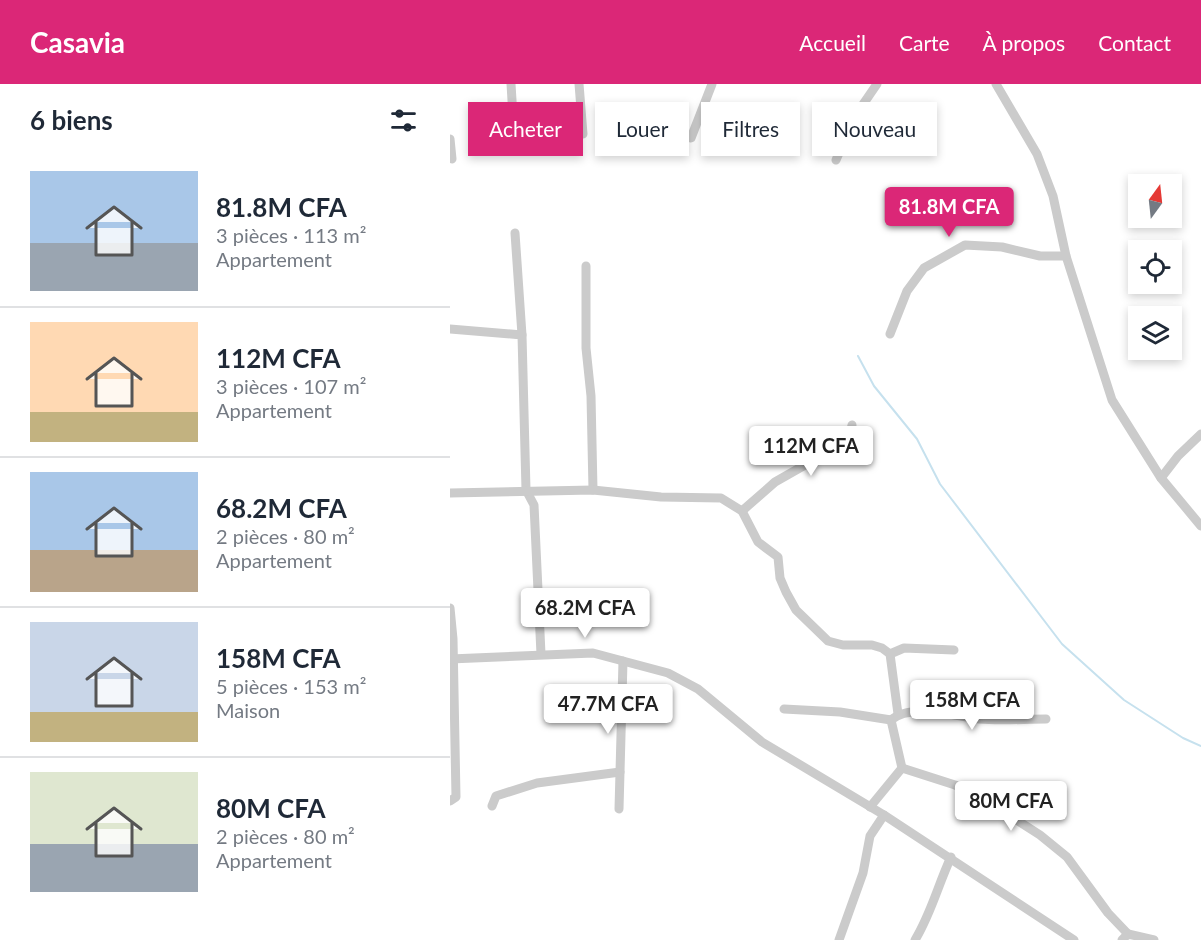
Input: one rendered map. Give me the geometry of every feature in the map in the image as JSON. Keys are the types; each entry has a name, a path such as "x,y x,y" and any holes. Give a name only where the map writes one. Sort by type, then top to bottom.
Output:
{"street":[{"path":"511,84 512,102"},
{"path":"579,84 580,102"},
{"path":"691,138 712,84"},
{"path":"836,160 855,116 877,84"},
{"path":"996,84 1037,154 1053,196 1066,256 1112,400 1161,478 1201,526"},
{"path":"450,139 452,159"},
{"path":"515,233 522,335 526,490 534,505 541,654"},
{"path":"890,334 907,291 924,268 965,245 1002,247 1040,256 1066,256"},
{"path":"586,266 586,348 591,396 593,490"},
{"path":"450,329 522,335"},
{"path":"742,511 775,482 819,457 843,440 850,434 852,425"},
{"path":"1161,478 1178,456 1201,434"},
{"path":"450,493 593,490 661,498 714,497 742,511 758,542 778,557 780,578 796,610 828,641 843,645 872,645 890,654 894,717 902,768 870,807"},
{"path":"450,608 456,797 450,801"},
{"path":"890,654 904,648 954,650"},
{"path":"451,659 593,653 668,673 698,689 762,742 951,857 1074,940"},
{"path":"619,809 623,662"},
{"path":"784,709 894,717 927,711 981,719 1046,719"},
{"path":"902,768 976,794 1040,836 1067,857 1125,937 1154,940"},
{"path":"492,806 496,796 524,786 620,772"},
{"path":"839,940 862,873 870,836 884,815"},
{"path":"915,940 926,923 939,882 951,857"}],"waterway":[{"path":"858,356 874,386 917,439 940,484 1062,644 1124,700 1183,738 1201,746"}]}
